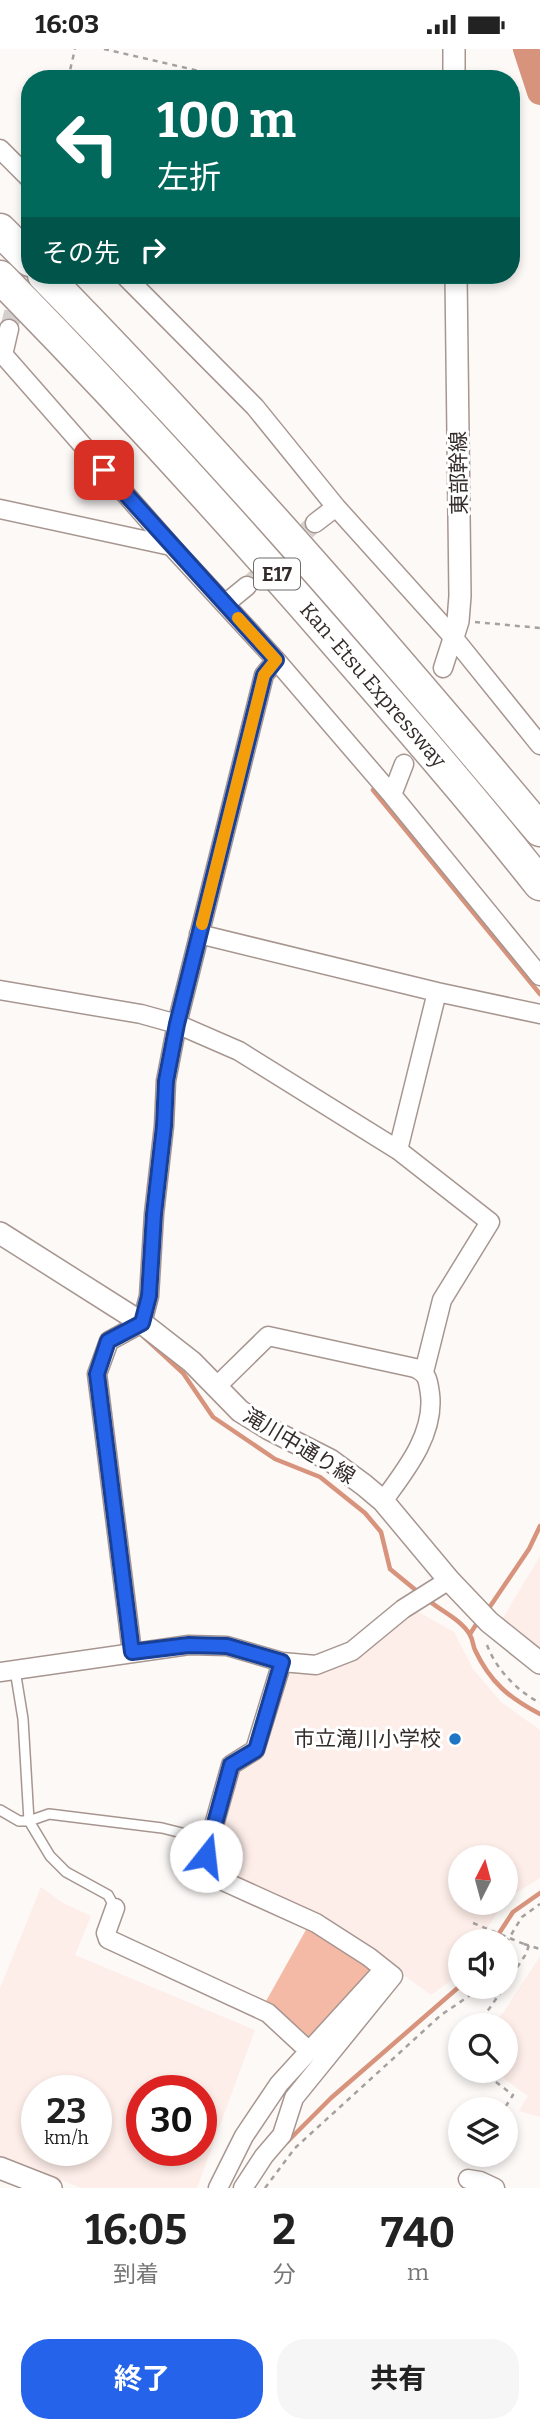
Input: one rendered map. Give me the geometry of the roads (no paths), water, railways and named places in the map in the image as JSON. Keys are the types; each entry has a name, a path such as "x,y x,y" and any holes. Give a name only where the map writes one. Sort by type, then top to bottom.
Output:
{"highway":[{"path":"0,229 21,251"},
{"name":"Kan-Etsu Expressway","path":"0,277 90,369 278,576 420,739 540,884"},
{"name":"Kan-Etsu Expressway","path":"53,284 114,346 298,547 540,830"}],"street":[{"path":"454,49 454,70"},
{"path":"0,149 21,170"},
{"path":"133,284 255,407 336,507 455,629 540,745"},
{"name":"東部幹線","path":"443,668 455,629 460,596 456,284"},
{"path":"9,329 2,353 171,546 276,660 392,795 540,976"},
{"path":"315,523 336,507"},
{"path":"0,509 171,546"},
{"path":"225,604 247,586"},
{"path":"132,1652 97,1374 108,1341 142,1323 149,1296 166,1081 177,1024 264,675 276,660"},
{"path":"392,795 404,764"},
{"path":"199,934 437,992 540,1014"},
{"path":"0,990 108,1007 177,1024 239,1051 398,1150 491,1222 442,1300 424,1372"},
{"path":"398,1150 437,992"},
{"name":"滝川中通り線","path":"0,1233 142,1323 192,1362 240,1411 330,1460 383,1501 449,1580 484,1617 540,1663"},
{"path":"216,1387 268,1336 424,1372 428,1378 431,1399 426,1429 410,1465 383,1501"},
{"path":"7,1671 189,1645 227,1646 282,1662 316,1665 352,1651 422,1596 449,1580"},
{"path":"243,2188 282,2135 294,2098 393,1976 316,1923 201,1871 231,1765 256,1750 282,1662"},
{"path":"115,1908 106,1933 108,1939 268,2013 309,2051"},
{"path":"218,2188 244,2136 279,2084 384,1969"},
{"path":"0,2168 51,2188"},
{"path":"468,2179 481,2181 495,2188"}],"lane":[{"path":"7,1671 23,1719 29,1821 50,1856 66,1872 108,1895 115,1908"},
{"path":"0,1810 19,1821 29,1821 50,1814 162,1828 210,1840"}],"waterway":[{"path":"526,49 540,92"},
{"path":"527,54 540,60"},
{"path":"373,790 540,994"},
{"path":"144,1337 183,1373 213,1417 275,1459 320,1477 365,1513 381,1532 390,1569 418,1592"},
{"path":"487,1611 529,1549 540,1526"},
{"path":"428,1600 457,1620 466,1630 494,1680 519,1702 540,1714"},
{"path":"470,1634 479,1620"},
{"path":"502,1929 513,1912 540,1893"},
{"path":"287,2142 331,2098 448,1996"}],"tunnel":[{"path":"9,329 21,279"},
{"path":"247,586 315,523"}],"place":[{"name":"市立滝川小学校","path":"455,1739"}]}
